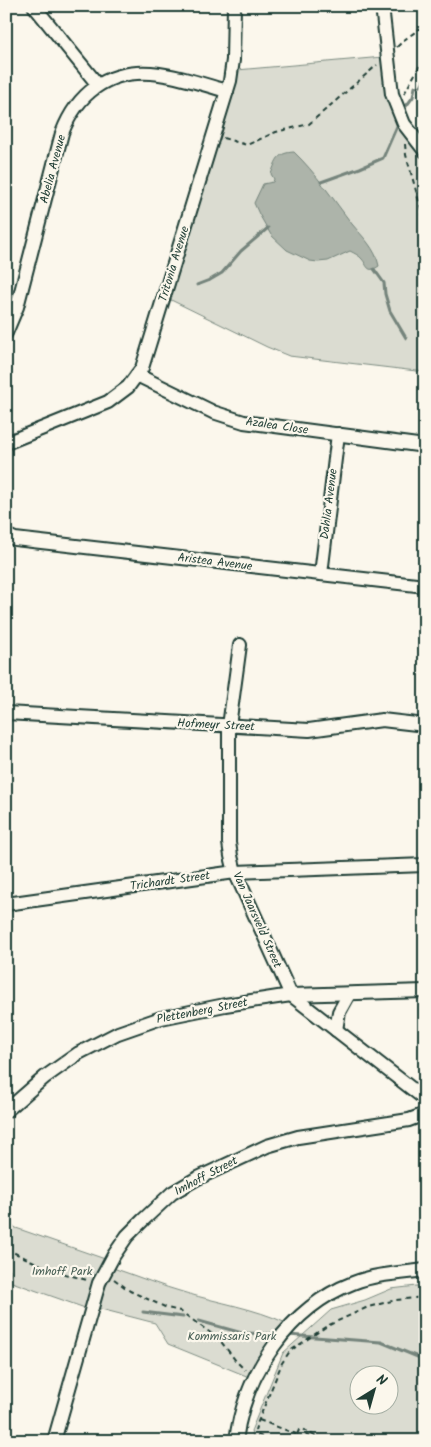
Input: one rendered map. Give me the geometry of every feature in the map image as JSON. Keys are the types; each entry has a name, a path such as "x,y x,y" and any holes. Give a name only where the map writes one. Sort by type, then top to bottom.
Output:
{"street":[{"path":"34,6 98,85"},
{"name":"Tritonia Avenue","path":"6,443 108,402 123,392 137,375 145,360 227,91 233,60 234,6"},
{"path":"382,6 392,94 404,124 425,151"},
{"name":"Abelia Avenue","path":"6,333 17,307 62,133 73,110 86,95 98,85 119,76 150,73 166,75 227,91"},
{"name":"Azalea Close","path":"137,375 213,412 244,422 425,446"},
{"name":"Dahlia Avenue","path":"321,574 338,434"},
{"name":"Aristea Avenue","path":"6,535 19,539 425,586"},
{"name":"Van Jaarsveld Street","path":"240,645 229,726 229,843 235,872 290,995 425,1099"},
{"name":"Hofmeyr Street","path":"6,713 309,730 382,720 425,725"},
{"name":"Trichardt Street","path":"6,904 235,872 425,865"},
{"name":"Plettenberg Street","path":"6,1111 39,1081 62,1064 118,1033 161,1018 225,1005 290,995 425,991"},
{"path":"336,1030 339,1012 349,994"},
{"name":"Imhoff Street","path":"54,1441 88,1319 102,1278 127,1236 172,1193 196,1179 267,1146 298,1137 409,1120 425,1114"},
{"path":"236,1441 238,1425 254,1379 266,1356 283,1334 317,1303 339,1289 368,1278 425,1270"}],"path":[{"path":"214,136 247,145 276,132 309,124 404,40 425,25"},
{"path":"396,104 409,88 425,56"},
{"path":"404,124 406,155 425,224"},
{"path":"6,1249 54,1271 102,1278 167,1308 180,1311 218,1339 254,1379"},
{"path":"270,1441 258,1435 255,1430 282,1363 290,1351 328,1326 368,1307 390,1301 425,1297"},
{"path":"259,1420 297,1434 296,1437 299,1438 306,1435 319,1438"},
{"path":"297,1434 302,1429 324,1441"}],"green space":[{"path":"383,57 417,149 425,158 425,372 289,356 169,299 237,70"},
{"name":"Imhoff Park","path":"6,1222 16,1228 105,1259 90,1291 85,1308 9,1281 11,1270 6,1268"},
{"name":"Kommissaris Park","path":"113,1268 198,1297 249,1310 286,1323 265,1348 249,1377 168,1344 155,1323 97,1308"},
{"path":"425,1285 425,1441 255,1441 251,1431 283,1353 331,1310 365,1300 391,1289"}],"shaded area":[{"path":"294,152 317,177 368,243 375,254 379,266 370,269 361,258 350,251 328,261 310,261 287,250 271,235 254,203 263,184 273,182 274,179 271,174 278,158 281,155"}],"waterway":[{"path":"404,109 413,97 415,87 421,86 425,78"},
{"path":"321,182 383,158 397,126"},
{"path":"197,285 222,273 241,251 268,228"},
{"path":"374,269 384,283 390,311 406,338"},
{"path":"143,1312 183,1317"},
{"path":"199,1321 242,1333 280,1334"},
{"path":"288,1335 381,1342 425,1360"}]}
